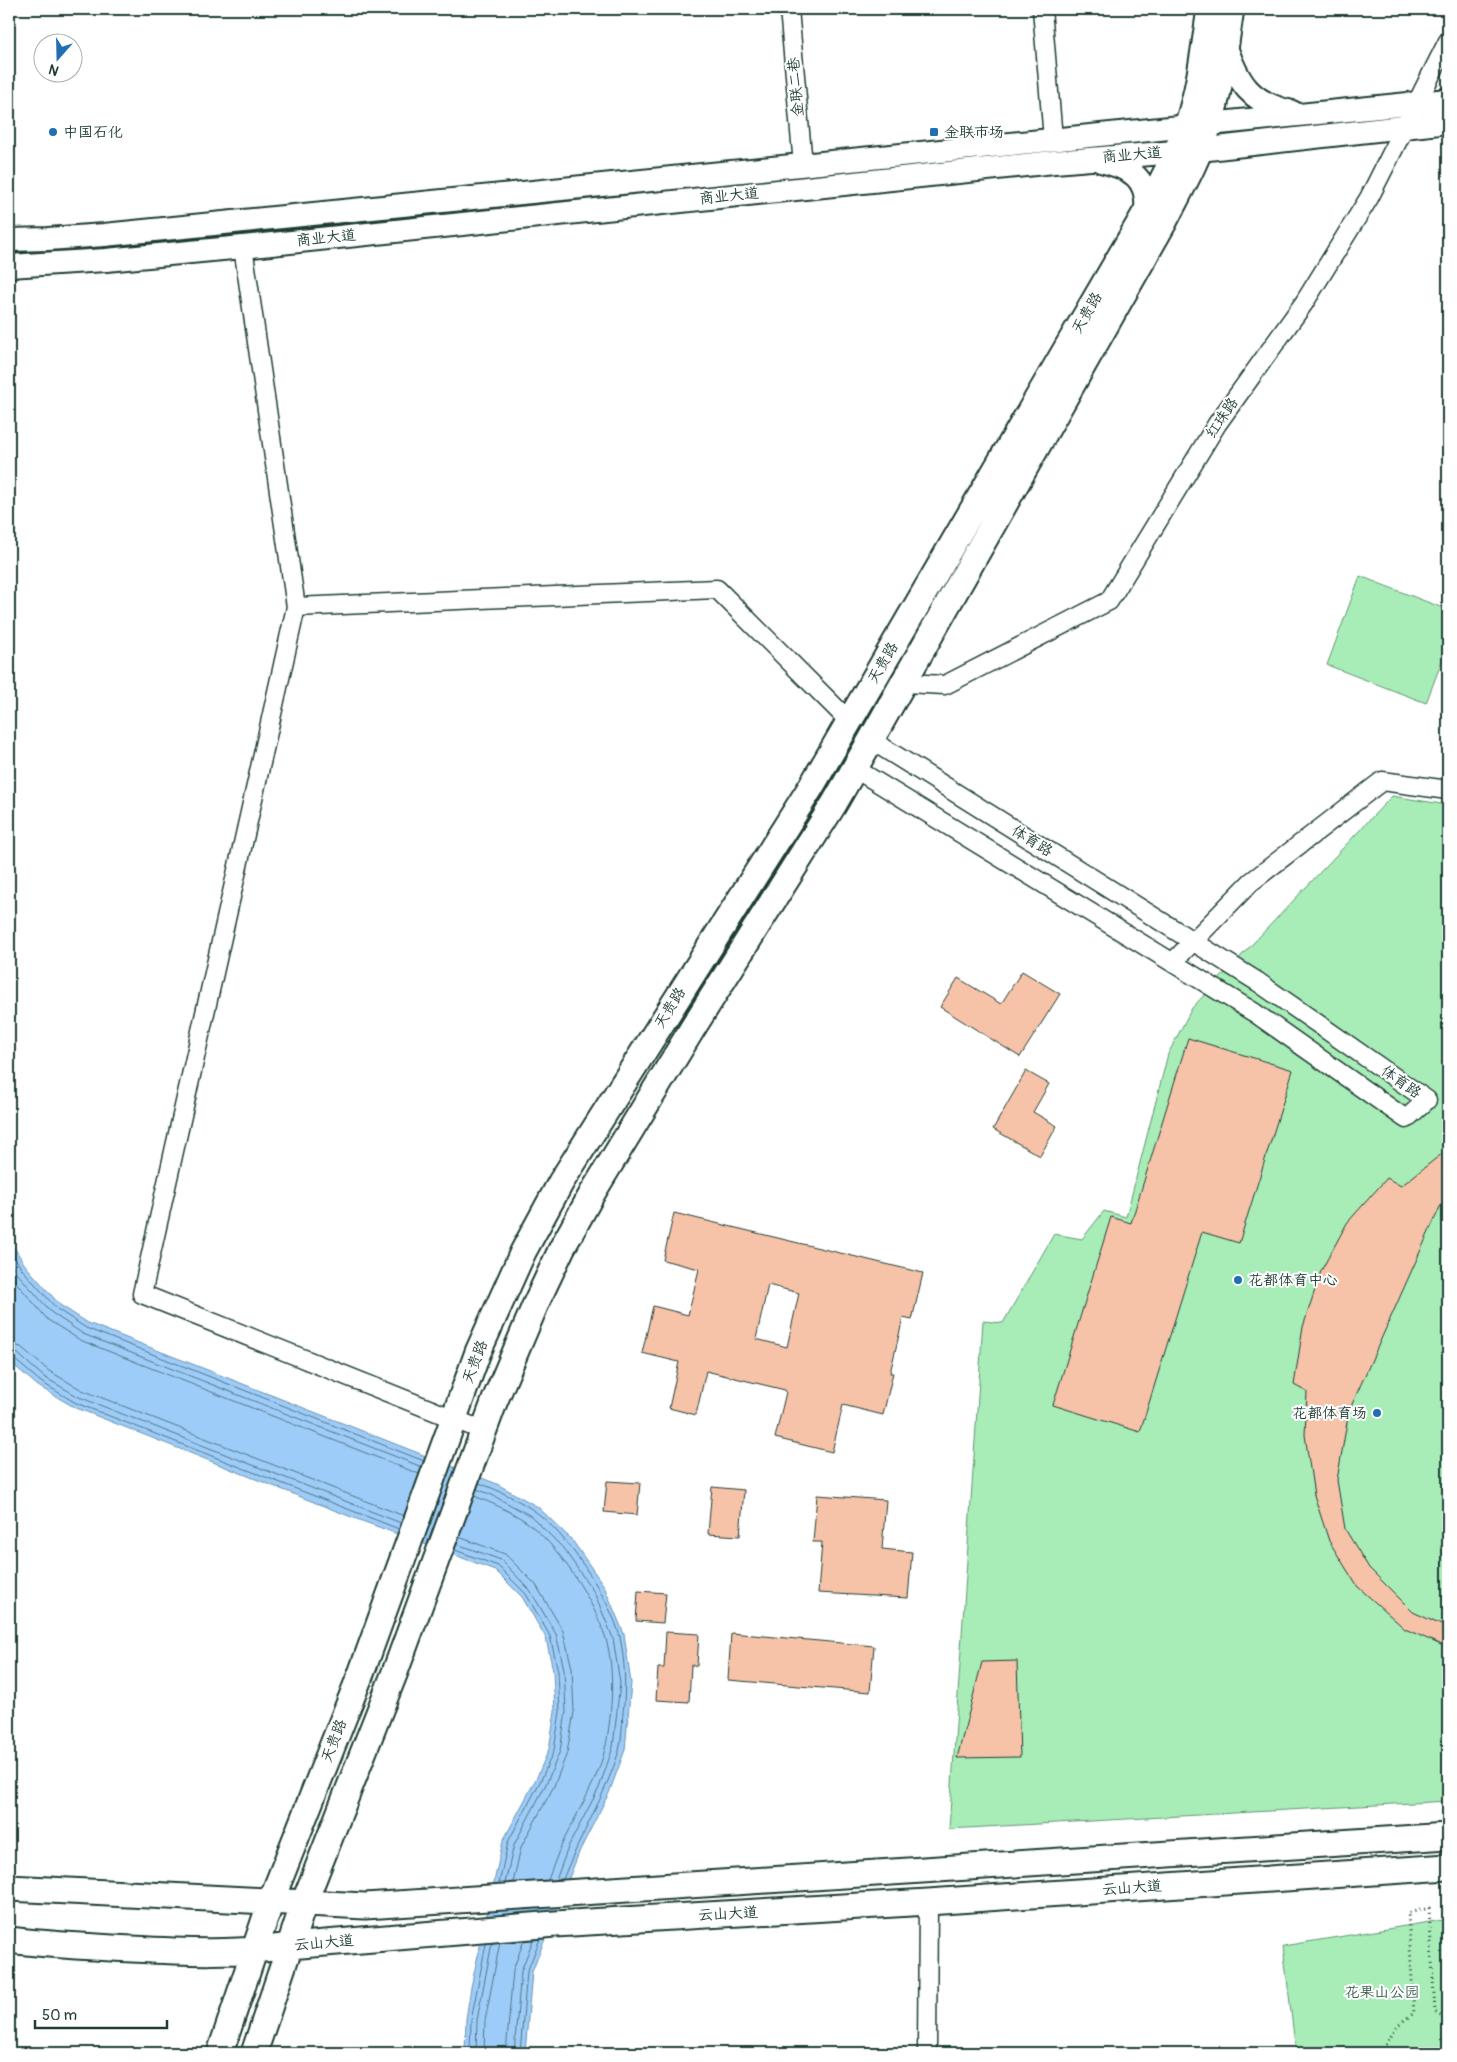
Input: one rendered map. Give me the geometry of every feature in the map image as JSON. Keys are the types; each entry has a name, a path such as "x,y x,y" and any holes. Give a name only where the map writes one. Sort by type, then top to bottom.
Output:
{"main road":[{"name":"天贵路","path":"1198,125 1195,99 1210,9"},
{"name":"天贵路","path":"289,1946 304,1903 389,1689 437,1556 517,1346 562,1248 593,1192 694,1026 834,804 905,683 1164,222 1225,44 1231,9"},
{"name":"天贵路","path":"220,2053 271,1901 362,1670 478,1352 523,1252 561,1182 811,787 1146,212 1188,151"},
{"name":"云山大道","path":"9,1888 365,1906 1448,1836"},
{"name":"云山大道","path":"9,1940 49,1945 180,1952 253,1952 289,1946 604,1921 928,1902 1448,1867"},
{"path":"254,2053 289,1946"}],"street":[{"name":"金联二巷","path":"789,9 802,165"},
{"path":"1042,9 1053,140"},
{"name":"红珠路","path":"905,683 945,685 1109,601 1216,424 1304,303 1369,198 1448,41"},
{"path":"1225,44 1237,76 1259,101 1276,108 1308,114"},
{"name":"商业大道","path":"9,240 113,234 1448,100"},
{"name":"商业大道","path":"9,266 106,260 243,247 1090,159 1188,151 1448,122"},
{"path":"1090,159 1115,164 1136,176 1143,184 1146,193 1146,212"},
{"path":"243,247 296,607 142,1294 484,1431"},
{"path":"296,607 717,589 849,721"},
{"name":"体育路","path":"854,768 1255,1013 1406,1119 1427,1100 1265,987 871,740"},
{"path":"1173,962 1251,882 1382,781 1448,790"},
{"path":"927,2053 928,1902"}],"path":[{"path":"1380,2053 1399,2024 1414,2013 1408,1913 1429,1908 1436,2012 1448,2021"}],"green space":[{"path":"1360,576 1448,610 1448,645 1426,703 1327,665"},
{"name":"花都体育中心","path":"1392,796 1448,805 1448,1801 949,1829 983,1321 1003,1323 1054,1234 1082,1239 1104,1211 1126,1217 1168,1054 1192,1008"},
{"name":"花果山公园","path":"1448,1919 1448,2053 1296,2053 1283,1946"}],"water":[{"path":"9,1239 25,1265 60,1305 88,1323 497,1484 538,1507 572,1540 604,1586 624,1634 631,1683 625,1750 609,1793 580,1850 532,1972 525,2053 465,2053 466,2019 471,1987 503,1841 537,1777 549,1749 555,1712 553,1671 546,1638 522,1597 495,1570 354,1518 74,1407 38,1386 9,1361"}],"building":[{"path":"1022,971 1060,994 1020,1057 940,1007 958,978 1001,1004"},
{"path":"1188,1038 1293,1070 1239,1243 1202,1232 1140,1432 1053,1405 1111,1217 1131,1223"},
{"path":"1026,1071 1049,1084 1033,1112 1057,1126 1040,1156 993,1129"},
{"path":"1448,1149 1448,1197 1440,1207 1349,1411 1337,1480 1345,1529 1369,1568 1413,1612 1448,1628 1448,1648 1405,1629 1357,1586 1329,1541 1314,1495 1305,1435 1307,1392 1294,1385 1303,1327 1321,1271 1347,1223 1387,1178 1401,1186"},
{"path":"674,1213 923,1273 912,1320 903,1318 890,1373 893,1373 883,1415 843,1405 832,1452 775,1438 785,1390 706,1371 696,1415 669,1408 679,1362 642,1353 653,1306 688,1315 699,1269 663,1260","holes":["768,1285 799,1293 787,1347 756,1339"]},
{"path":"607,1481 640,1483 637,1515 604,1512"},
{"path":"712,1487 744,1490 740,1536 708,1534"},
{"path":"817,1495 886,1500 882,1549 912,1552 908,1598 818,1593 822,1542 813,1542"},
{"path":"638,1591 666,1593 663,1623 636,1621"},
{"path":"666,1632 699,1634 697,1666 691,1665 689,1702 656,1700 658,1668 664,1668"},
{"path":"731,1633 874,1646 870,1692 728,1680"},
{"path":"1017,1661 1020,1757 957,1758 982,1662"}],"place":[{"name":"中国石化","path":"53,132"},
{"name":"金联市场","path":"934,132"},
{"name":"花都体育中心","path":"1238,1280"},
{"name":"花都体育场","path":"1377,1413"}]}
